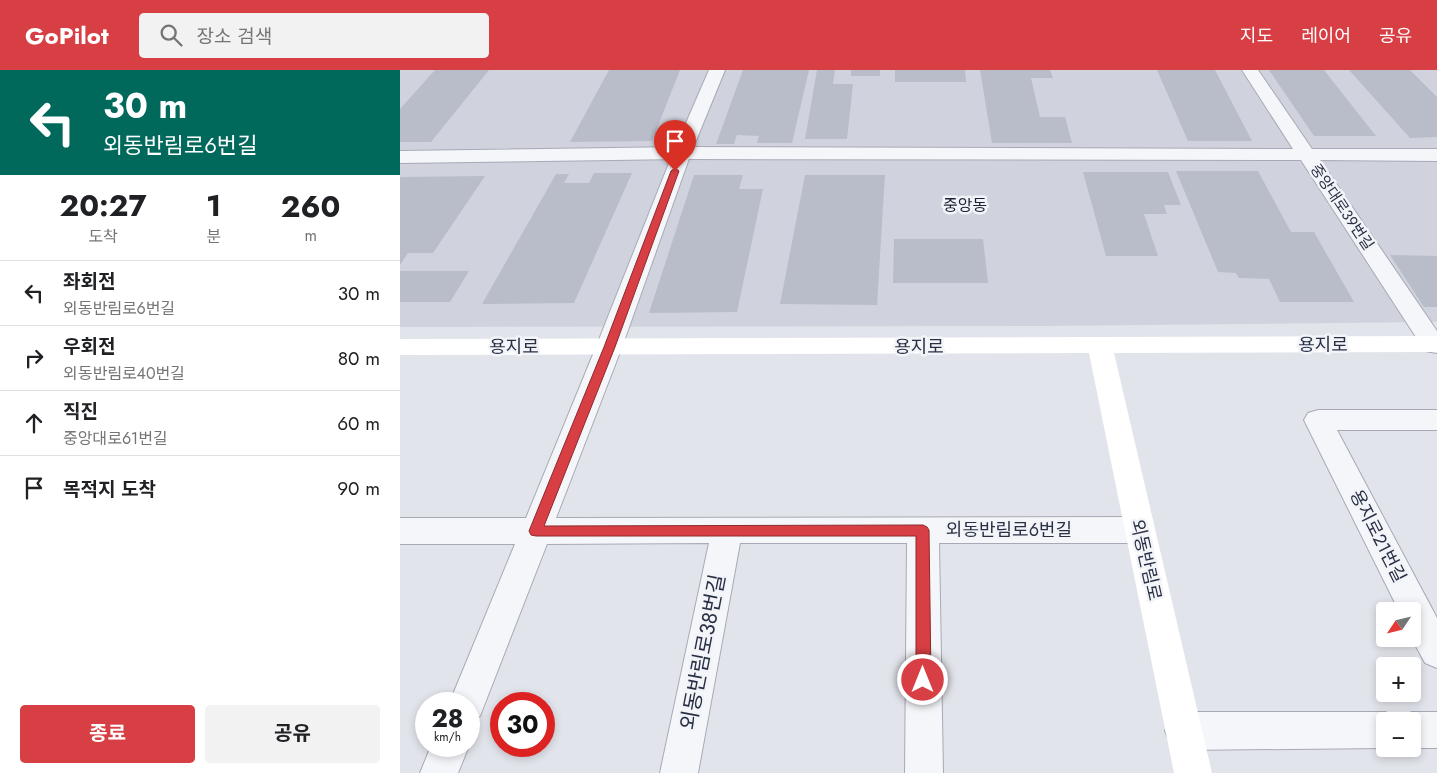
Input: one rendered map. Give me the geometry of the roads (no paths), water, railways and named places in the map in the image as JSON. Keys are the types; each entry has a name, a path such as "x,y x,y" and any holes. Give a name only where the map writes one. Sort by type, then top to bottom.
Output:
{"main road":[{"name":"용지로","path":"400,347 1435,344"},
{"name":"외동반림로","path":"1100,346 1193,773"}],"street":[{"path":"472,692 609,347 682,153 717,70"},
{"name":"중앙대로39번길","path":"1250,70 1435,344"},
{"path":"400,158 682,153 1437,154"},
{"name":"용지로21번길","path":"1437,420 1318,420 1437,652"},
{"path":"923,530 924,773"},
{"name":"외동반림로6번길","path":"400,531 1139,530"},
{"name":"외동반림로38번길","path":"679,773 727,531"},
{"path":"1184,731 1376,730"},
{"path":"1421,730 1437,730"},
{"path":"439,773 446,757"}],"district":[{"name":"중앙동","path":"965,205"}]}
